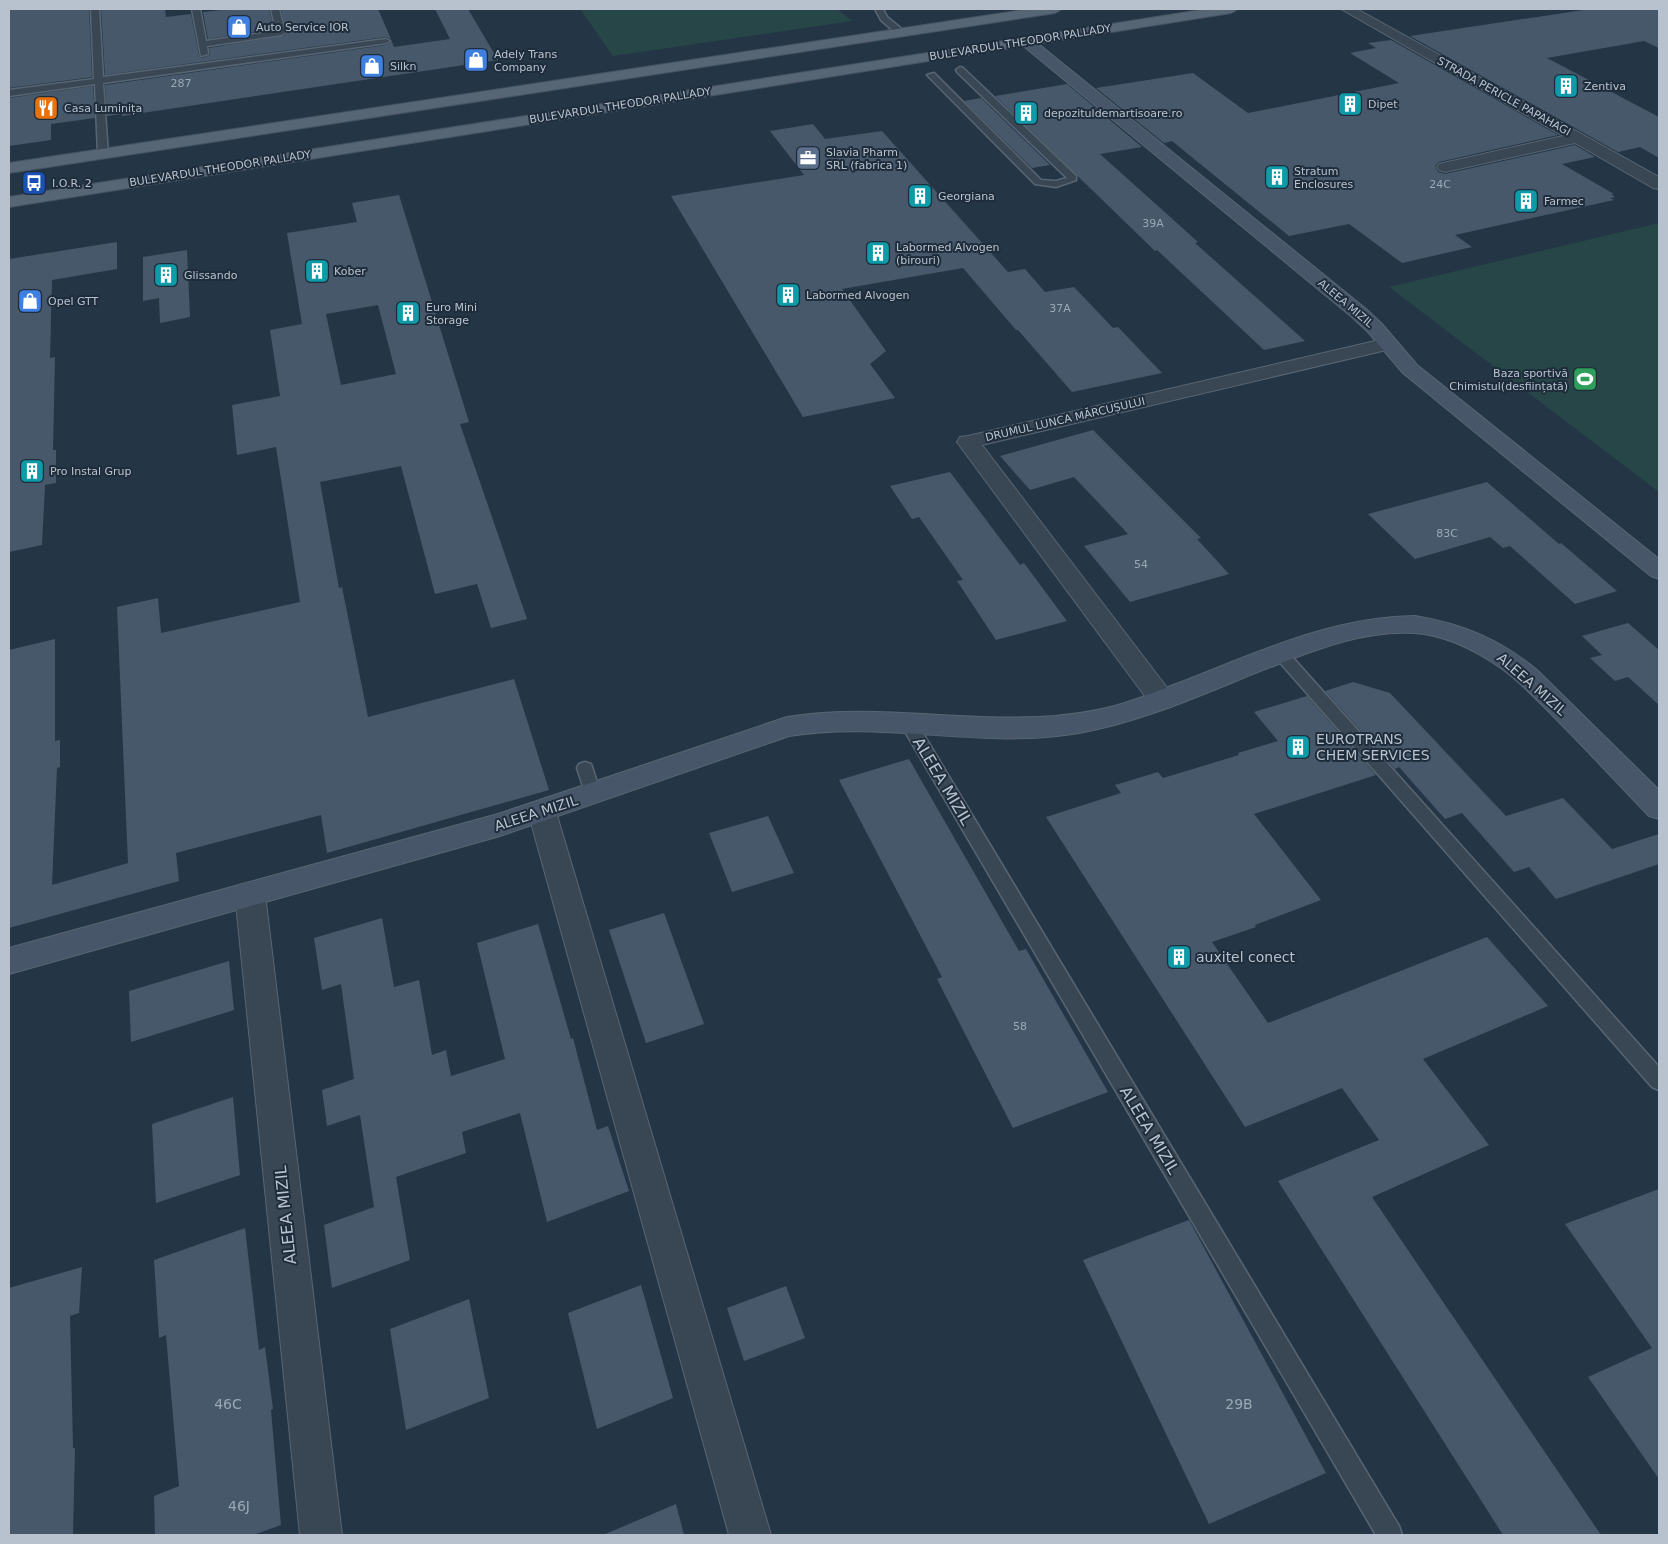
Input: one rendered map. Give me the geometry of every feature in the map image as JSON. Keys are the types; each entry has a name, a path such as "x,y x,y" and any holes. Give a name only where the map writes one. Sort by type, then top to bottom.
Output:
{"main road":[{"path":"9,168 1055,9"},
{"name":"BULEVARDUL THEODOR PALLADY","path":"9,202 1231,9"},
{"path":"103,154 103,187"}],"street":[{"name":"STRADA PERICLE PAPAHAGI","path":"1348,9 1659,184"},
{"name":"ALEEA MIZIL","path":"1026,41 1359,313 1375,328 1401,361 1416,374 1659,571"},
{"path":"1445,167 1578,138"},
{"name":"DRUMUL LUNCA MĂRCUȘULUI","path":"1162,700 968,442 1388,344"},
{"name":"ALEEA MIZIL","path":"9,961 542,812 589,781 788,727 828,720 1045,729 1096,721 1162,700 1343,631 1391,624 1418,625 1447,630 1472,639 1494,651 1527,676 1659,808"},
{"path":"542,812 750,1535"},
{"name":"ALEEA MIZIL","path":"250,894 321,1535"}],"lane":[{"path":"95,9 103,154"},
{"path":"196,9 206,66"},
{"path":"275,9 284,44"},
{"path":"879,9 884,18 900,32"},
{"path":"202,44 386,41"},
{"path":"9,93 206,66 284,44"},
{"path":"931,75 1038,182 1046,185 1069,181 1073,178 960,70"},
{"path":"1281,654 1659,1081"},
{"name":"ALEEA MIZIL","path":"909,724 1390,1535"}],"green space":[{"path":"580,9 837,9 852,21 613,56"},
{"name":"Baza sportivă Chimistul(desființată)","path":"1659,223 1659,492 1389,287"}],"building":[{"path":"9,9 89,9 92,77 9,88"},
{"path":"101,9 165,9 166,17 191,14 199,56 202,58 210,55 209,48 286,35 281,9 378,9 391,39 386,37 105,75"},
{"path":"232,9 269,9 274,29 208,39 203,12"},
{"path":"435,9 468,9 498,60 122,116 122,114 107,116 105,85 386,45 392,42 394,47 450,39"},
{"name":"Zentiva","path":"1590,9 1659,9 1659,48 1644,41 1547,58 1659,117 1659,158 1640,147 1618,152 1410,36"},
{"path":"1391,40 1558,135 1439,162 1435,166 1438,172 1445,174 1575,145 1595,157 1562,164 1614,194 1611,194 1615,197 1610,198 1614,200 1455,235 1472,247 1402,263 1349,224 1289,236 1172,141 1164,143 1096,88 1193,73 1248,113 1399,83 1350,53 1376,48 1368,43"},
{"path":"1067,84 1142,147 1100,154 1198,242 1195,243 1305,341 1264,350 1157,250 1155,251 995,96"},
{"name":"Casa Luminița","path":"93,86 95,118 51,124 51,140 9,146 9,98"},
{"path":"981,98 1050,165 1032,168 964,101"},
{"path":"813,124 825,139 882,131 1008,272 1025,269 1045,292 1074,287 1113,328 1118,327 1162,373 1072,392 963,268 842,289 886,351 870,364 895,398 803,417 671,196 804,175 770,131"},
{"path":"399,195 469,422 460,424 527,619 491,628 477,584 435,594 401,466 320,482 339,588 342,587 368,717 514,679 549,790 327,853 321,815 176,853 179,881 9,928 9,650 55,639 55,741 60,740 60,767 57,768 52,885 128,863 117,607 158,598 161,633 300,602 276,447 237,455 232,405 280,396 270,330 302,324 287,233 357,222 352,203","holes":["378,305 396,374 341,385 326,314"]},
{"path":"117,242 117,269 52,280 50,358 55,357 53,450 56,450 56,483 45,485 42,545 9,552 9,259"},
{"name":"Glissando","path":"187,250 190,317 160,323 159,298 143,301 143,257"},
{"path":"1093,430 1201,538 1197,539 1229,574 1130,602 1084,546 1128,534 1074,477 1030,490 1000,456"},
{"path":"950,472 1020,565 1024,563 1067,621 996,640 957,581 963,580 919,517 912,519 890,486"},
{"path":"1487,482 1617,591 1575,604 1510,546 1503,548 1490,537 1415,559 1368,514"},
{"path":"1628,623 1659,650 1659,705 1628,677 1615,681 1590,658 1602,655 1582,636"},
{"path":"1353,682 1390,693 1506,816 1563,798 1612,849 1659,834 1659,864 1556,899 1529,867 1514,872 1462,813 1445,819 1399,767 1395,769 1325,691"},
{"path":"1307,696 1376,775 1254,814 1321,900 1255,925 1256,927 1212,942 1268,1023 1487,937 1548,1006 1423,1059 1489,1145 1372,1197 1601,1535 1503,1535 1278,1181 1379,1140 1342,1088 1245,1127 1046,817 1121,793 1115,785 1158,772 1163,778 1278,741 1254,712"},
{"path":"909,759 1019,951 1026,949 1108,1092 1013,1128 937,979 942,977 839,780"},
{"path":"768,816 794,873 732,892 709,833"},
{"path":"664,913 704,1024 646,1043 609,930"},
{"path":"382,918 394,987 419,980 432,1055 446,1050 451,1076 505,1059 477,943 538,924 571,1039 573,1038 597,1130 608,1126 629,1191 547,1222 520,1113 462,1132 466,1153 396,1177 410,1260 332,1288 324,1225 374,1207 360,1115 327,1126 322,1090 354,1079 341,984 322,990 314,938"},
{"path":"229,961 234,1010 131,1042 129,991"},
{"path":"233,1097 240,1175 156,1203 152,1124"},
{"path":"1659,1189 1659,1479 1588,1377 1652,1348 1565,1224"},
{"path":"1189,1220 1326,1473 1209,1524 1083,1260"},
{"path":"245,1228 259,1350 265,1347 273,1409 271,1410 281,1525 253,1535 155,1535 154,1496 179,1486 166,1335 159,1338 154,1260"},
{"path":"82,1267 79,1313 70,1316 73,1448 75,1448 73,1535 9,1535 9,1288"},
{"path":"641,1285 673,1398 597,1429 568,1313"},
{"path":"786,1286 805,1338 744,1361 727,1308"},
{"path":"469,1299 489,1398 406,1430 390,1329"},
{"path":"676,1504 684,1535 603,1535"}],"place":[{"name":"Auto Service IOR","path":"239,27"},
{"name":"Adely Trans Company","path":"476,60"},
{"name":"Silkn","path":"372,66"},
{"name":"Zentiva","path":"1566,86"},
{"name":"Dipet","path":"1350,104"},
{"name":"Casa Luminița","path":"46,108"},
{"name":"depozituldemartisoare.ro","path":"1026,113"},
{"name":"Slavia Pharm SRL (fabrica 1)","path":"808,158"},
{"name":"Stratum Enclosures","path":"1277,177"},
{"name":"I.O.R. 2","path":"34,183"},
{"name":"Georgiana","path":"920,196"},
{"name":"Farmec","path":"1526,201"},
{"name":"Labormed Alvogen (birouri)","path":"878,253"},
{"name":"Kober","path":"317,271"},
{"name":"Glissando","path":"166,275"},
{"name":"Labormed Alvogen","path":"788,295"},
{"name":"Opel GTT","path":"30,301"},
{"name":"Euro Mini Storage","path":"408,313"},
{"name":"Baza sportivă Chimistul(desființată)","path":"1585,379"},
{"name":"Pro Instal Grup","path":"32,471"},
{"name":"EUROTRANS CHEM SERVICES","path":"1298,747"},
{"name":"auxitel conect","path":"1179,957"}]}
